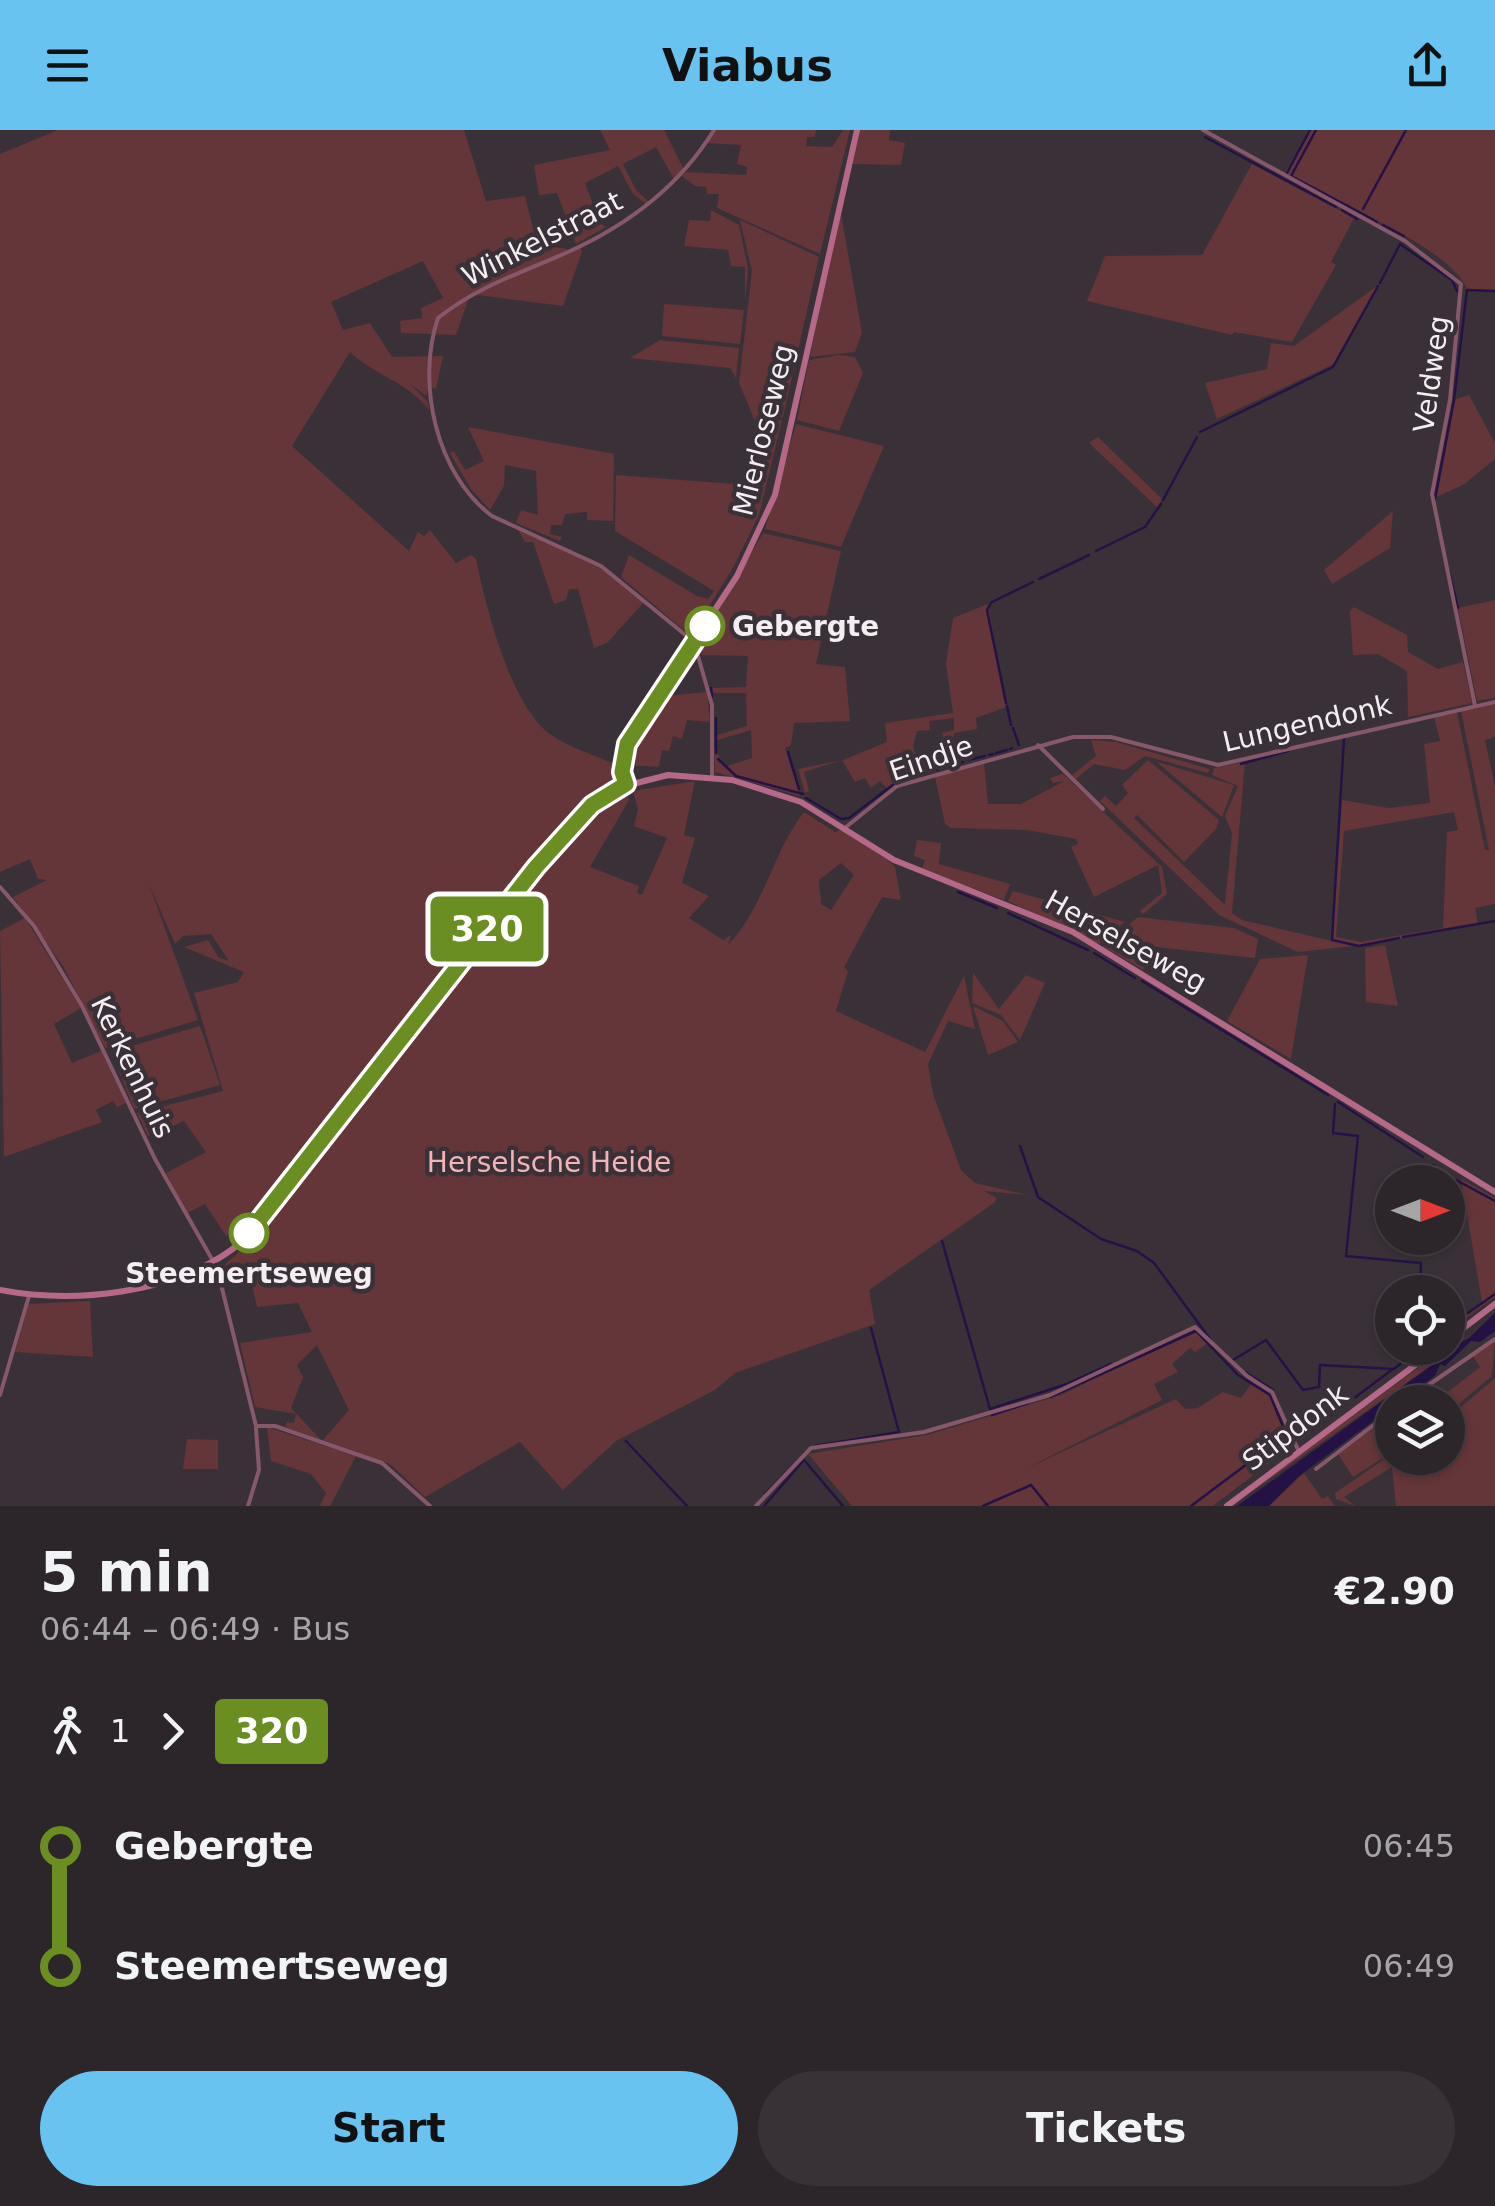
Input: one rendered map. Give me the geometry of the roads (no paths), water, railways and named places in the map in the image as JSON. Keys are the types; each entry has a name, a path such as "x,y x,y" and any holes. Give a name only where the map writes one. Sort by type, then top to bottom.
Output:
{"street":[{"name":"Winkelstraat","path":"694,642 601,566 492,516 478,504 435,426 430,398 432,340 438,318 490,282 569,252 649,205 670,189 714,130"},
{"name":"Mierloseweg","path":"628,784 622,766 627,744 752,549 775,495 857,130"},
{"name":"Veldweg","path":"1203,130 1404,240 1461,284 1450,400 1432,494 1476,706"},
{"path":"694,642 712,705 712,776"},
{"name":"Lungendonk","path":"1128,742 1199,762 1226,764 1495,702"},
{"name":"Eindje","path":"846,827 898,786 1038,744 1090,736 1128,742"},
{"path":"1038,744 1103,809"},
{"name":"Herselseweg","path":"214,1263 252,1230 577,820 605,796 628,784 653,778 712,776 777,793 846,827 894,860 1073,932 1495,1192"},
{"name":"Kerkenhuis","path":"0,887 34,926 82,1006 155,1160 222,1281 256,1426 259,1470 248,1506"},
{"path":"0,898 7,896"},
{"path":"0,1290 30,1296 76,1296 173,1280 214,1263"},
{"path":"0,1395 30,1296"},
{"path":"1465,1327 1495,1304"},
{"path":"756,1506 811,1448 924,1432 1050,1395 1195,1327 1247,1376 1272,1392 1302,1451"},
{"path":"1429,1385 1495,1339"},
{"name":"Stipdonk","path":"1227,1506 1416,1365"},
{"path":"1316,1470 1375,1424"},
{"path":"256,1426 276,1426 382,1462 430,1506"}],"waterway":[{"path":"1287,173 1310,130"},
{"path":"1316,130 1291,176 1361,213"},
{"path":"1363,209 1406,130"},
{"path":"1205,137 1336,207"},
{"path":"1342,210 1357,219"},
{"path":"1363,214 1377,222"},
{"path":"1383,225 1404,236"},
{"path":"1400,244 1452,280 1457,291"},
{"path":"1380,283 1400,244"},
{"path":"1200,432 1333,367 1378,286"},
{"path":"1435,499 1454,400 1467,290 1495,291"},
{"path":"1163,500 1197,437"},
{"path":"1096,551 1145,527 1161,504"},
{"path":"1039,579 1089,555"},
{"path":"1449,571 1458,608"},
{"path":"992,602 1033,582"},
{"path":"991,603 987,610 1006,703"},
{"path":"711,688 712,696"},
{"path":"1007,706 1011,725"},
{"path":"716,718 716,753"},
{"path":"1013,728 1019,745"},
{"path":"1344,738 1332,940 1359,946 1399,938"},
{"path":"996,753 1007,750"},
{"path":"1241,764 1288,751"},
{"path":"788,752 799,789"},
{"path":"989,755 993,754"},
{"path":"968,760 985,756"},
{"path":"718,759 736,776 803,794"},
{"path":"947,767 963,762"},
{"path":"932,771 943,768"},
{"path":"806,798 841,819 849,818 898,781 927,772"},
{"path":"958,892 997,908"},
{"path":"1008,913 1088,950"},
{"path":"1403,937 1495,921"},
{"path":"1094,953 1135,978"},
{"path":"1142,981 1328,1095"},
{"path":"1338,1102 1423,1157"},
{"path":"1335,1104 1333,1133 1358,1136 1346,1256 1421,1263 1421,1275"},
{"path":"1020,1146 1038,1197 1101,1239 1137,1251 1154,1263 1210,1339"},
{"path":"1465,1185 1495,1201"},
{"path":"942,1241 990,1409 1067,1384 1111,1364"},
{"path":"1468,1313 1495,1294"},
{"path":"815,1446 899,1432 871,1328"},
{"path":"1050,1397 1196,1331 1238,1375 1270,1395 1291,1446 1277,1454 1259,1455 1191,1506"},
{"path":"1233,1360 1266,1340 1303,1390 1319,1387 1320,1365 1394,1369 1399,1365"},
{"path":"1302,1437 1393,1369"},
{"path":"1245,1372 1273,1390"},
{"path":"992,1415 1028,1403"},
{"path":"626,1441 687,1506"},
{"path":"765,1494 808,1450"},
{"path":"764,1506 804,1460 843,1506"},
{"path":"983,1506 1031,1485 1048,1506"}],"place":[{"name":"Gebergte","path":"705,626"},
{"name":"Steemertseweg","path":"249,1233"}],"park label":[{"name":"Herselsche Heide","path":"549,1162"}]}
